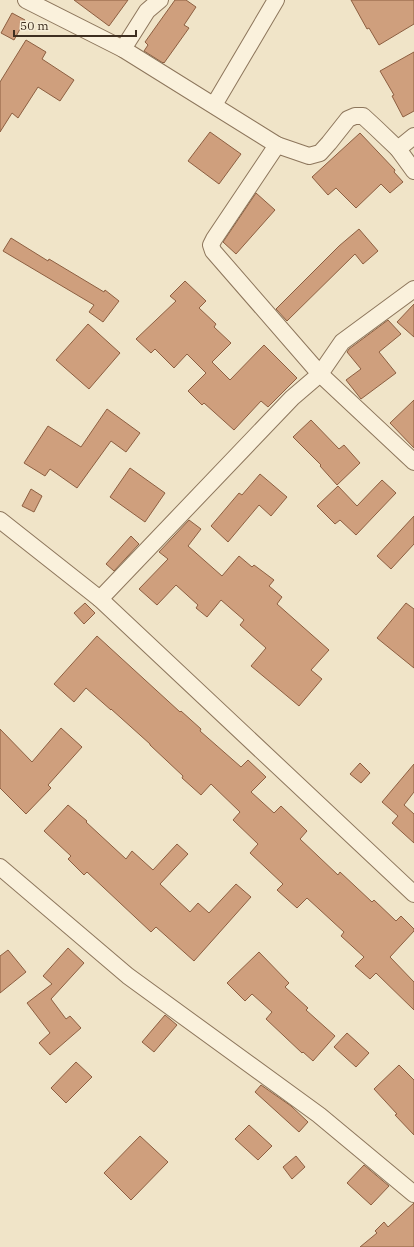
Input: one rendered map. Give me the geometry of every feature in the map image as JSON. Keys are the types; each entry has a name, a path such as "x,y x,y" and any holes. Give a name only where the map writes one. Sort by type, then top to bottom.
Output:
{"street":[{"path":"26,0 123,49 277,145 309,156 320,153 348,119 355,116 363,116 398,149 414,172"},
{"path":"123,49 146,11 160,0"},
{"path":"214,105 276,0"},
{"path":"398,149 414,136"},
{"path":"277,145 214,239 211,245 213,250 320,374 414,462"},
{"path":"100,599 292,398 320,374 342,342 414,289"},
{"path":"0,520 100,599 414,894"},
{"path":"0,867 128,976 319,1116 414,1194"}],"building":[{"path":"74,0 128,0 109,26"},
{"path":"175,0 186,0 196,7 184,25 189,28 163,63 144,51 148,45 145,42"},
{"path":"351,0 414,0 414,24 379,45 369,28 367,29"},
{"path":"12,13 25,20 14,40 1,33"},
{"path":"26,40 46,52 42,59 74,80 60,101 38,87 18,118 12,113 0,132 0,82"},
{"path":"414,52 414,111 403,117 392,96 394,95 380,71"},
{"path":"210,132 241,154 219,184 188,161"},
{"path":"360,133 395,170 394,172 403,182 390,193 381,184 356,208 336,188 328,195 312,177"},
{"path":"256,193 275,210 236,254 223,242"},
{"path":"359,229 378,251 363,264 355,254 287,321 276,309 339,246"},
{"path":"11,238 48,261 49,259 104,292 105,290 119,301 103,322 89,312 94,305 3,251"},
{"path":"185,281 206,301 199,308 216,324 214,327 231,343 212,362 230,380 264,345 297,378 268,407 261,401 234,430 204,403 202,405 188,391 206,373 187,354 174,368 155,349 151,353 136,339 176,301 170,296"},
{"path":"414,304 414,337 397,322"},
{"path":"388,320 401,334 379,352 396,373 361,399 346,380 361,369 347,352"},
{"path":"88,324 120,353 89,389 56,360"},
{"path":"414,400 414,448 390,423"},
{"path":"107,409 140,433 126,452 111,441 77,488 50,469 45,476 24,463 48,426 81,447"},
{"path":"311,420 339,449 344,445 360,463 337,485 320,466 321,465 293,437"},
{"path":"130,468 165,493 145,522 110,497"},
{"path":"260,474 287,497 271,516 259,505 228,542 211,526 239,493 242,495"},
{"path":"382,480 396,493 356,535 340,520 335,524 317,506 338,486 357,506"},
{"path":"31,489 42,496 34,512 22,506"},
{"path":"414,516 414,544 391,569 377,556"},
{"path":"189,520 201,529 188,546 222,576 239,556 252,567 254,565 274,580 269,586 282,597 277,604 329,650 311,670 322,679 299,706 251,666 266,648 240,625 244,620 221,600 207,617 196,608 198,605 176,585 157,605 139,589 168,559 159,552"},
{"path":"131,536 139,544 114,571 106,564"},
{"path":"85,603 95,613 84,624 74,613"},
{"path":"406,603 414,609 414,668 377,638"},
{"path":"97,636 241,767 248,760 266,777 251,792 274,813 281,806 307,831 300,839 338,875 340,872 372,902 374,900 396,921 401,916 414,929 414,931 390,957 414,982 414,1010 376,973 370,979 355,966 364,957 341,936 344,932 307,898 297,908 277,890 283,884 250,853 258,844 233,820 240,812 211,784 201,795 182,778 183,776 150,744 86,688 74,702 54,684"},
{"path":"61,728 82,747 48,785 51,788 26,814 0,788 0,729 32,762"},
{"path":"360,763 370,773 361,783 350,774"},
{"path":"414,764 414,792 404,805 414,814 414,843 392,823 398,816 382,802"},
{"path":"68,805 87,821 86,822 126,859 132,851 153,870 177,844 188,854 160,884 190,912 198,903 209,913 236,884 251,897 194,961 156,927 151,932 87,872 84,875 68,859 71,856 44,831"},
{"path":"68,948 84,963 51,999 66,1019 70,1016 81,1028 50,1055 39,1043 50,1033 27,1003 52,984 43,976"},
{"path":"8,950 26,972 0,993 0,956"},
{"path":"259,952 289,983 285,987 308,1008 306,1010 335,1036 313,1061 303,1052 302,1053 266,1019 272,1012 252,994 245,1001 227,983"},
{"path":"165,1015 177,1025 154,1052 142,1042"},
{"path":"347,1033 369,1053 356,1067 334,1047"},
{"path":"76,1062 92,1077 66,1103 51,1088"},
{"path":"399,1065 414,1080 414,1135 395,1115 397,1114 374,1089"},
{"path":"261,1085 291,1106 308,1122 299,1132 255,1092"},
{"path":"249,1125 272,1146 258,1160 235,1139"},
{"path":"140,1136 168,1162 131,1200 104,1173"},
{"path":"296,1156 305,1167 292,1179 283,1167"},
{"path":"364,1165 389,1186 371,1205 347,1183"},
{"path":"414,1203 414,1247 360,1247 377,1233 375,1231 384,1222 388,1227"}]}
